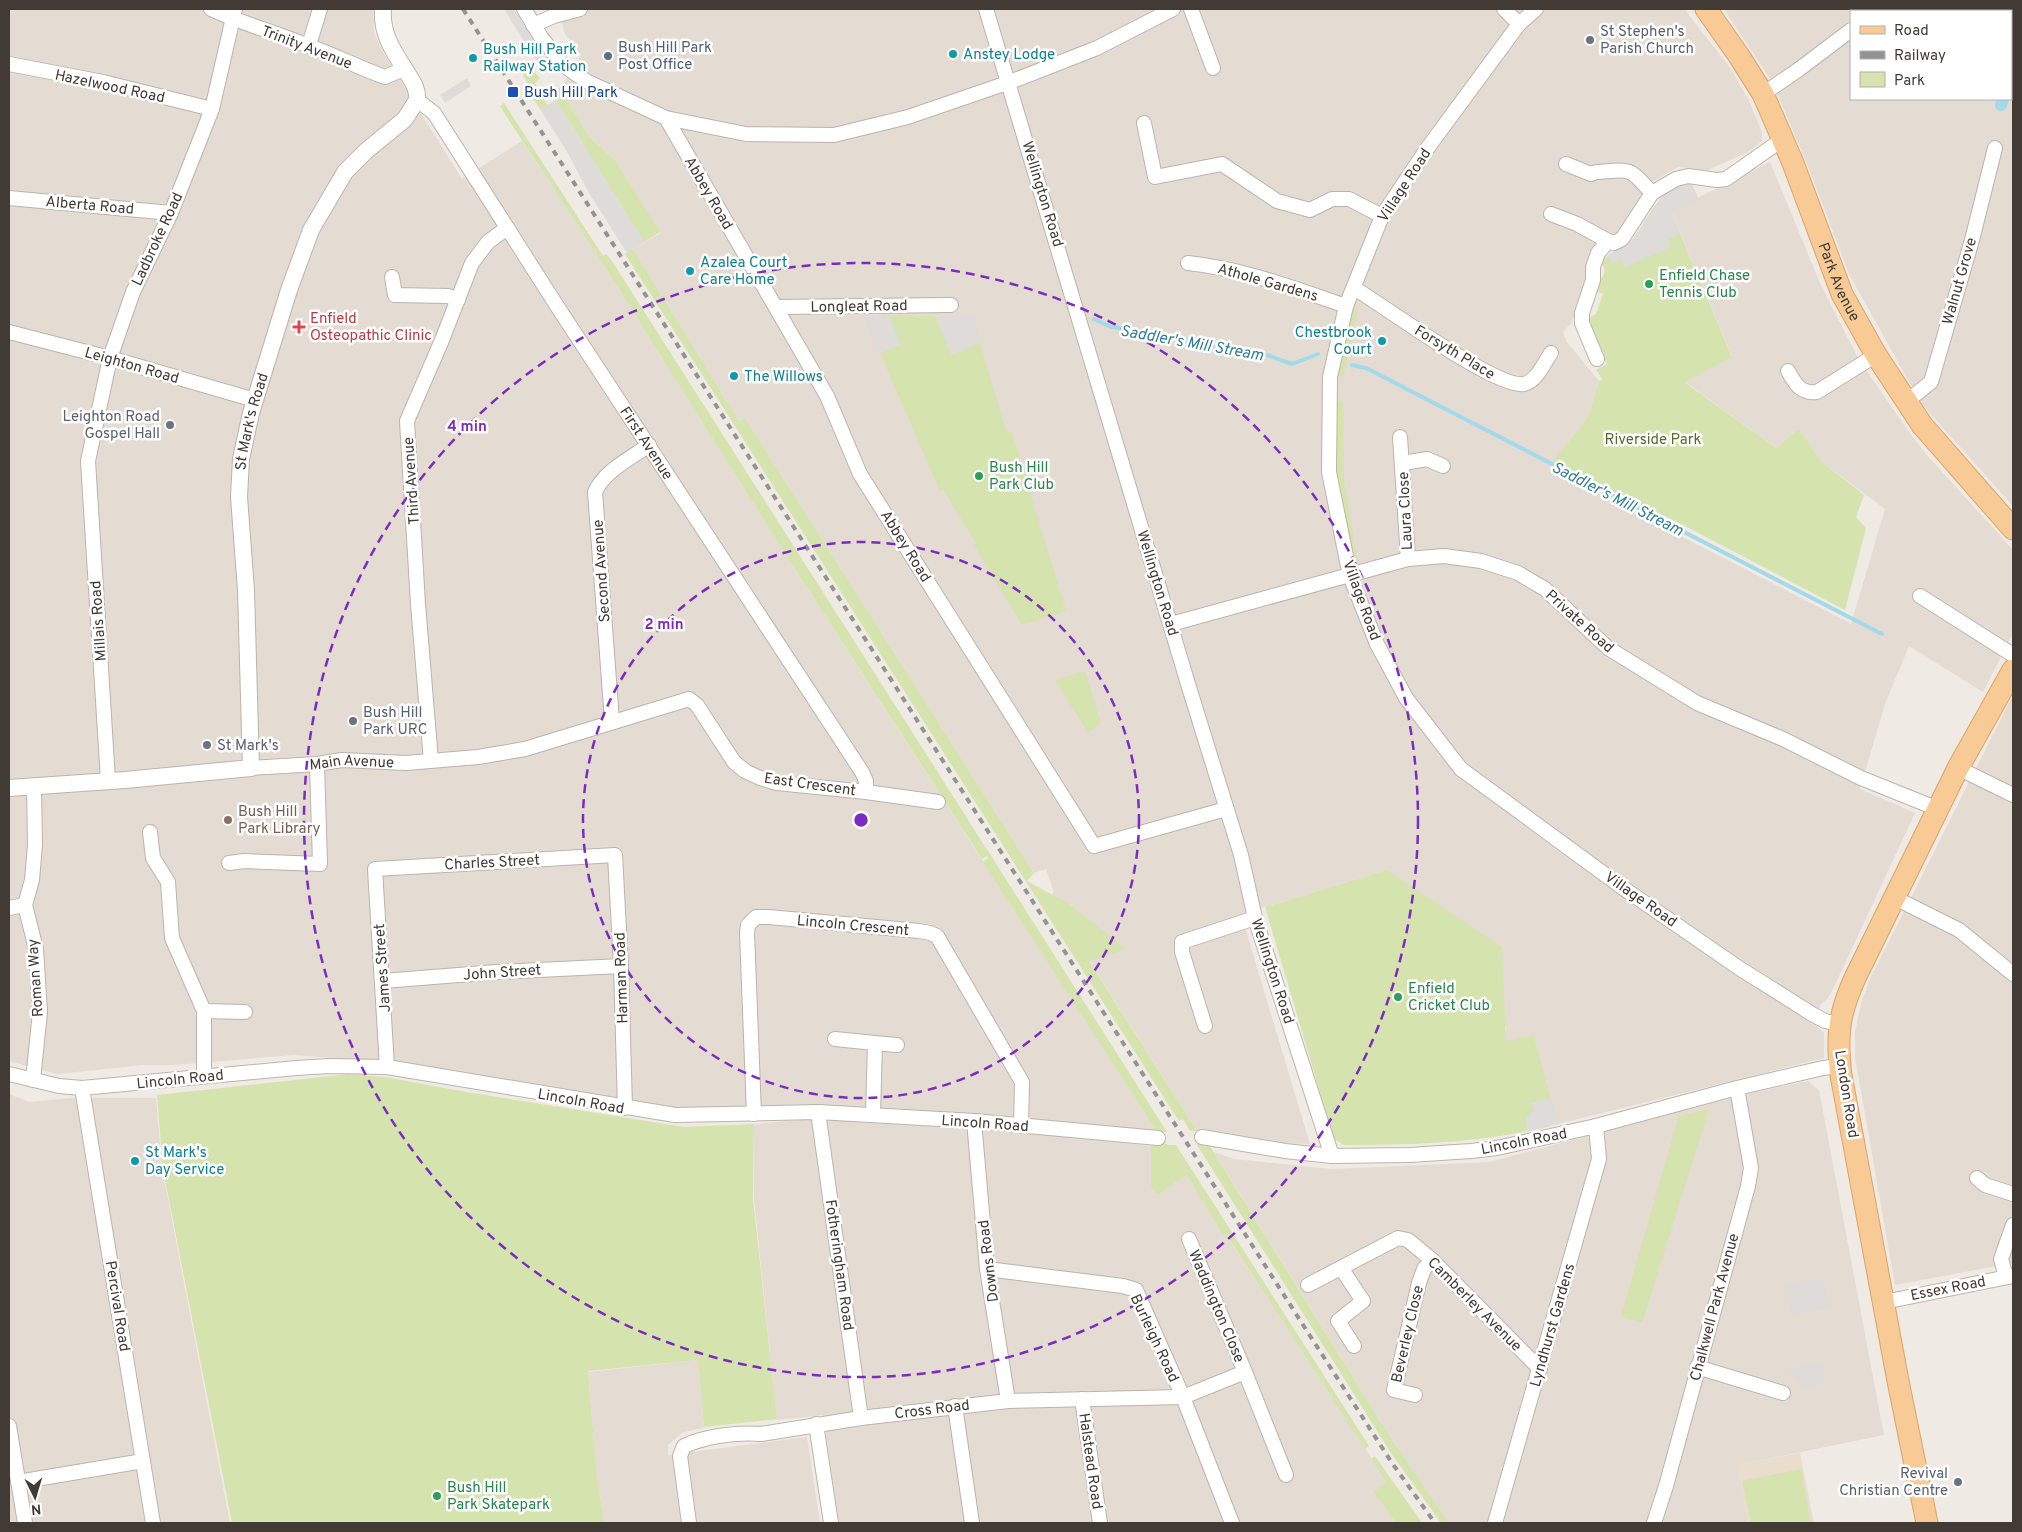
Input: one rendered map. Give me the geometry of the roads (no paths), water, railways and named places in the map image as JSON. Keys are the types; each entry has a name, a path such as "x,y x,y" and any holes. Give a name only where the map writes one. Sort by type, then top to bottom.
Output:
{"main road":[{"name":"Park Avenue","path":"1706,9 1763,94 1783,139 1845,301 1876,355 1922,424 2013,529"},
{"name":"London Road","path":"1927,1523 1898,1382 1840,1066 1838,1045 1840,1024 1842,1010 1852,986 1958,768 2013,670"}],"street":[{"name":"Trinity Avenue","path":"211,9 233,14 350,64 385,76 404,69"},
{"path":"309,46 320,9"},
{"path":"383,9 386,38 415,87 417,100"},
{"path":"524,9 533,25 562,64 586,81 666,118 746,134 834,134 908,117 1010,82 1097,48 1173,9"},
{"path":"533,25 554,16 580,9"},
{"name":"Wellington Road","path":"986,9 1010,82 1241,856 1255,918 1332,1156"},
{"path":"1191,9 1214,68"},
{"path":"1504,9 1519,24"},
{"name":"Village Road","path":"1536,9 1519,24 1429,146 1382,216 1346,306 1330,377 1329,472 1350,576 1377,644 1406,698 1461,769 1626,890 1739,968 1812,1014 1840,1024"},
{"name":"Ladbroke Road","path":"88,461 110,358 132,292 171,212 212,109 233,14"},
{"path":"1763,94 1850,31"},
{"name":"Hazelwood Road","path":"9,64 103,82 212,109"},
{"name":"St Mark's Road","path":"251,768 246,590 239,497 241,459 255,400 292,282 311,230 345,172 366,151 405,119 417,100"},
{"name":"First Avenue","path":"417,100 434,113 862,772 866,781 866,792"},
{"name":"Abbey Road","path":"666,118 827,396 860,474 1094,846 1226,809"},
{"path":"1144,123 1155,177 1222,164 1276,202 1310,210 1332,199 1349,199 1382,216"},
{"path":"1551,214 1576,224 1608,241 1617,242 1622,239 1652,193 1676,179 1688,176 1717,180 1726,179 1783,139"},
{"name":"Walnut Grove","path":"1906,402 1931,382 1972,240 1995,148"},
{"path":"1566,164 1591,174 1621,169 1631,171 1652,193"},
{"name":"Alberta Road","path":"9,198 171,212"},
{"name":"Third Avenue","path":"431,761 418,604 407,421 479,252 488,242 507,228"},
{"path":"1597,358 1582,323 1582,314 1592,280 1593,267 1598,253 1608,241"},
{"name":"Athole Gardens","path":"1188,263 1221,267 1276,282 1346,306"},
{"path":"392,277 396,295 448,296 458,300"},
{"name":"Forsyth Place","path":"1354,288 1461,357 1501,380 1514,384 1529,382 1535,377 1551,353"},
{"name":"Longleat Road","path":"776,307 945,302"},
{"name":"Leighton Road","path":"9,332 110,358 255,400"},
{"path":"1788,371 1800,389 1811,393 1817,392 1876,355"},
{"name":"Laura Close","path":"1400,437 1408,559"},
{"name":"Second Avenue","path":"612,721 595,492 599,483 606,476 649,445"},
{"name":"Laura Close","path":"1403,462 1427,459 1444,466"},
{"name":"Millais Road","path":"88,461 108,780"},
{"name":"Private Road","path":"1171,624 1408,559 1444,556 1481,561 1518,573 1545,589 1608,648 1697,703 1783,739 1861,778 1938,809"},
{"path":"1920,596 2013,655"},
{"name":"Main Avenue","path":"9,788 317,764 342,760 406,763 478,757 525,749 689,699"},
{"name":"East Crescent","path":"689,699 698,705 734,762 745,771 760,778 777,783 938,802"},
{"path":"229,863 320,864 317,764"},
{"path":"1958,768 2013,795"},
{"name":"Roman Way","path":"33,1080 40,1012 36,949 25,905 32,880 35,845 34,787"},
{"path":"150,832 153,858 168,882 172,938 204,1012 204,1076"},
{"name":"Charles Street","path":"375,868 609,855"},
{"name":"Harman Road","path":"609,855 615,855 621,966 625,1108"},
{"name":"James Street","path":"375,868 387,1067"},
{"path":"1895,898 1959,930 2013,974"},
{"path":"9,908 25,905"},
{"name":"Lincoln Crescent","path":"754,1114 747,933 748,925 756,917 769,917 930,932 937,936 1022,1082 1021,1125"},
{"path":"1205,1026 1182,952 1182,942 1255,918"},
{"name":"John Street","path":"383,981 496,972 621,966"},
{"path":"204,1012 245,1012"},
{"path":"835,1039 897,1045"},
{"path":"873,1115 875,1043"},
{"name":"Lincoln Road","path":"1202,1137 1285,1151 1332,1156 1410,1155 1498,1148 1596,1126 1737,1088 1823,1068 1840,1066"},
{"name":"Lincoln Road","path":"9,1074 59,1086 82,1088 313,1067 387,1067 675,1116 818,1112 974,1121 1158,1138"},
{"name":"Percival Road","path":"82,1088 153,1523"},
{"name":"Chalkwell Park Avenue","path":"1654,1523 1666,1486 1748,1186 1751,1168 1737,1088"},
{"name":"Fotheringham Road","path":"818,1112 861,1418"},
{"name":"Downs Road","path":"974,1121 987,1269 1008,1401"},
{"name":"Lyndhurst Gardens","path":"1495,1523 1599,1159 1596,1126"},
{"path":"1977,1178 1985,1185 2013,1194"},
{"path":"2010,1276 2001,1259 2013,1225"},
{"name":"Camberley Avenue","path":"1341,1268 1398,1238 1408,1240 1432,1260 1540,1369"},
{"name":"Waddington Close","path":"1189,1239 1286,1475"},
{"name":"Beverley Close","path":"1415,1396 1394,1390 1419,1283 1424,1270 1432,1260"},
{"path":"1308,1285 1341,1268 1363,1301 1338,1322 1354,1346"},
{"name":"Burleigh Road","path":"987,1269 1123,1286 1136,1290 1183,1397 1232,1523"},
{"name":"Essex Road","path":"1884,1300 1894,1300 2010,1276"},
{"path":"1697,1367 1783,1393"},
{"name":"Waddington Close","path":"1183,1397 1245,1372"},
{"name":"Cross Road","path":"689,1523 680,1456 684,1446 696,1440 750,1433 761,1434 816,1424 1008,1401 1183,1397"},
{"name":"Halstead Road","path":"1082,1400 1100,1523"},
{"path":"955,1406 972,1523"},
{"path":"816,1424 832,1523"},
{"path":"9,1426 25,1523"},
{"path":"18,1482 143,1461"}],"waterway":[{"path":"2012,70 2013,65"},
{"path":"2001,105 2003,100"},
{"name":"Saddler's Mill Stream","path":"1094,319 1111,327 1138,330 1150,336 1177,337 1224,351 1240,349 1258,352 1292,364 1318,354"},
{"name":"Saddler's Mill Stream","path":"1352,365 1366,368 1882,634"}],"railway":[{"path":"463,9 1305,1328 1392,1463 1435,1523"}],"place":[{"name":"St Stephen's Parish Church","path":"1590,40"},
{"name":"Anstey Lodge","path":"953,54"},
{"name":"Bush Hill Park Post Office","path":"608,56"},
{"name":"Bush Hill Park Railway Station","path":"473,58"},
{"name":"Bush Hill Park","path":"513,92"},
{"name":"Azalea Court Care Home","path":"690,271"},
{"name":"Enfield Chase Tennis Club","path":"1649,284"},
{"name":"Enfield Osteopathic Clinic","path":"299,327"},
{"name":"Chestbrook Court","path":"1382,341"},
{"name":"The Willows","path":"734,376"},
{"name":"Leighton Road Gospel Hall","path":"170,425"},
{"name":"Bush Hill Park Club","path":"979,476"},
{"name":"Bush Hill Park URC","path":"353,721"},
{"name":"St Mark's","path":"207,745"},
{"name":"Bush Hill Park Library","path":"228,820"},
{"name":"Enfield Cricket Club","path":"1398,997"},
{"name":"St Mark's Day Service","path":"135,1161"},
{"name":"Revival Christian Centre","path":"1958,1482"},
{"name":"Bush Hill Park Skatepark","path":"437,1496"}],"park label":[{"name":"Riverside Park","path":"1653,439"}]}
